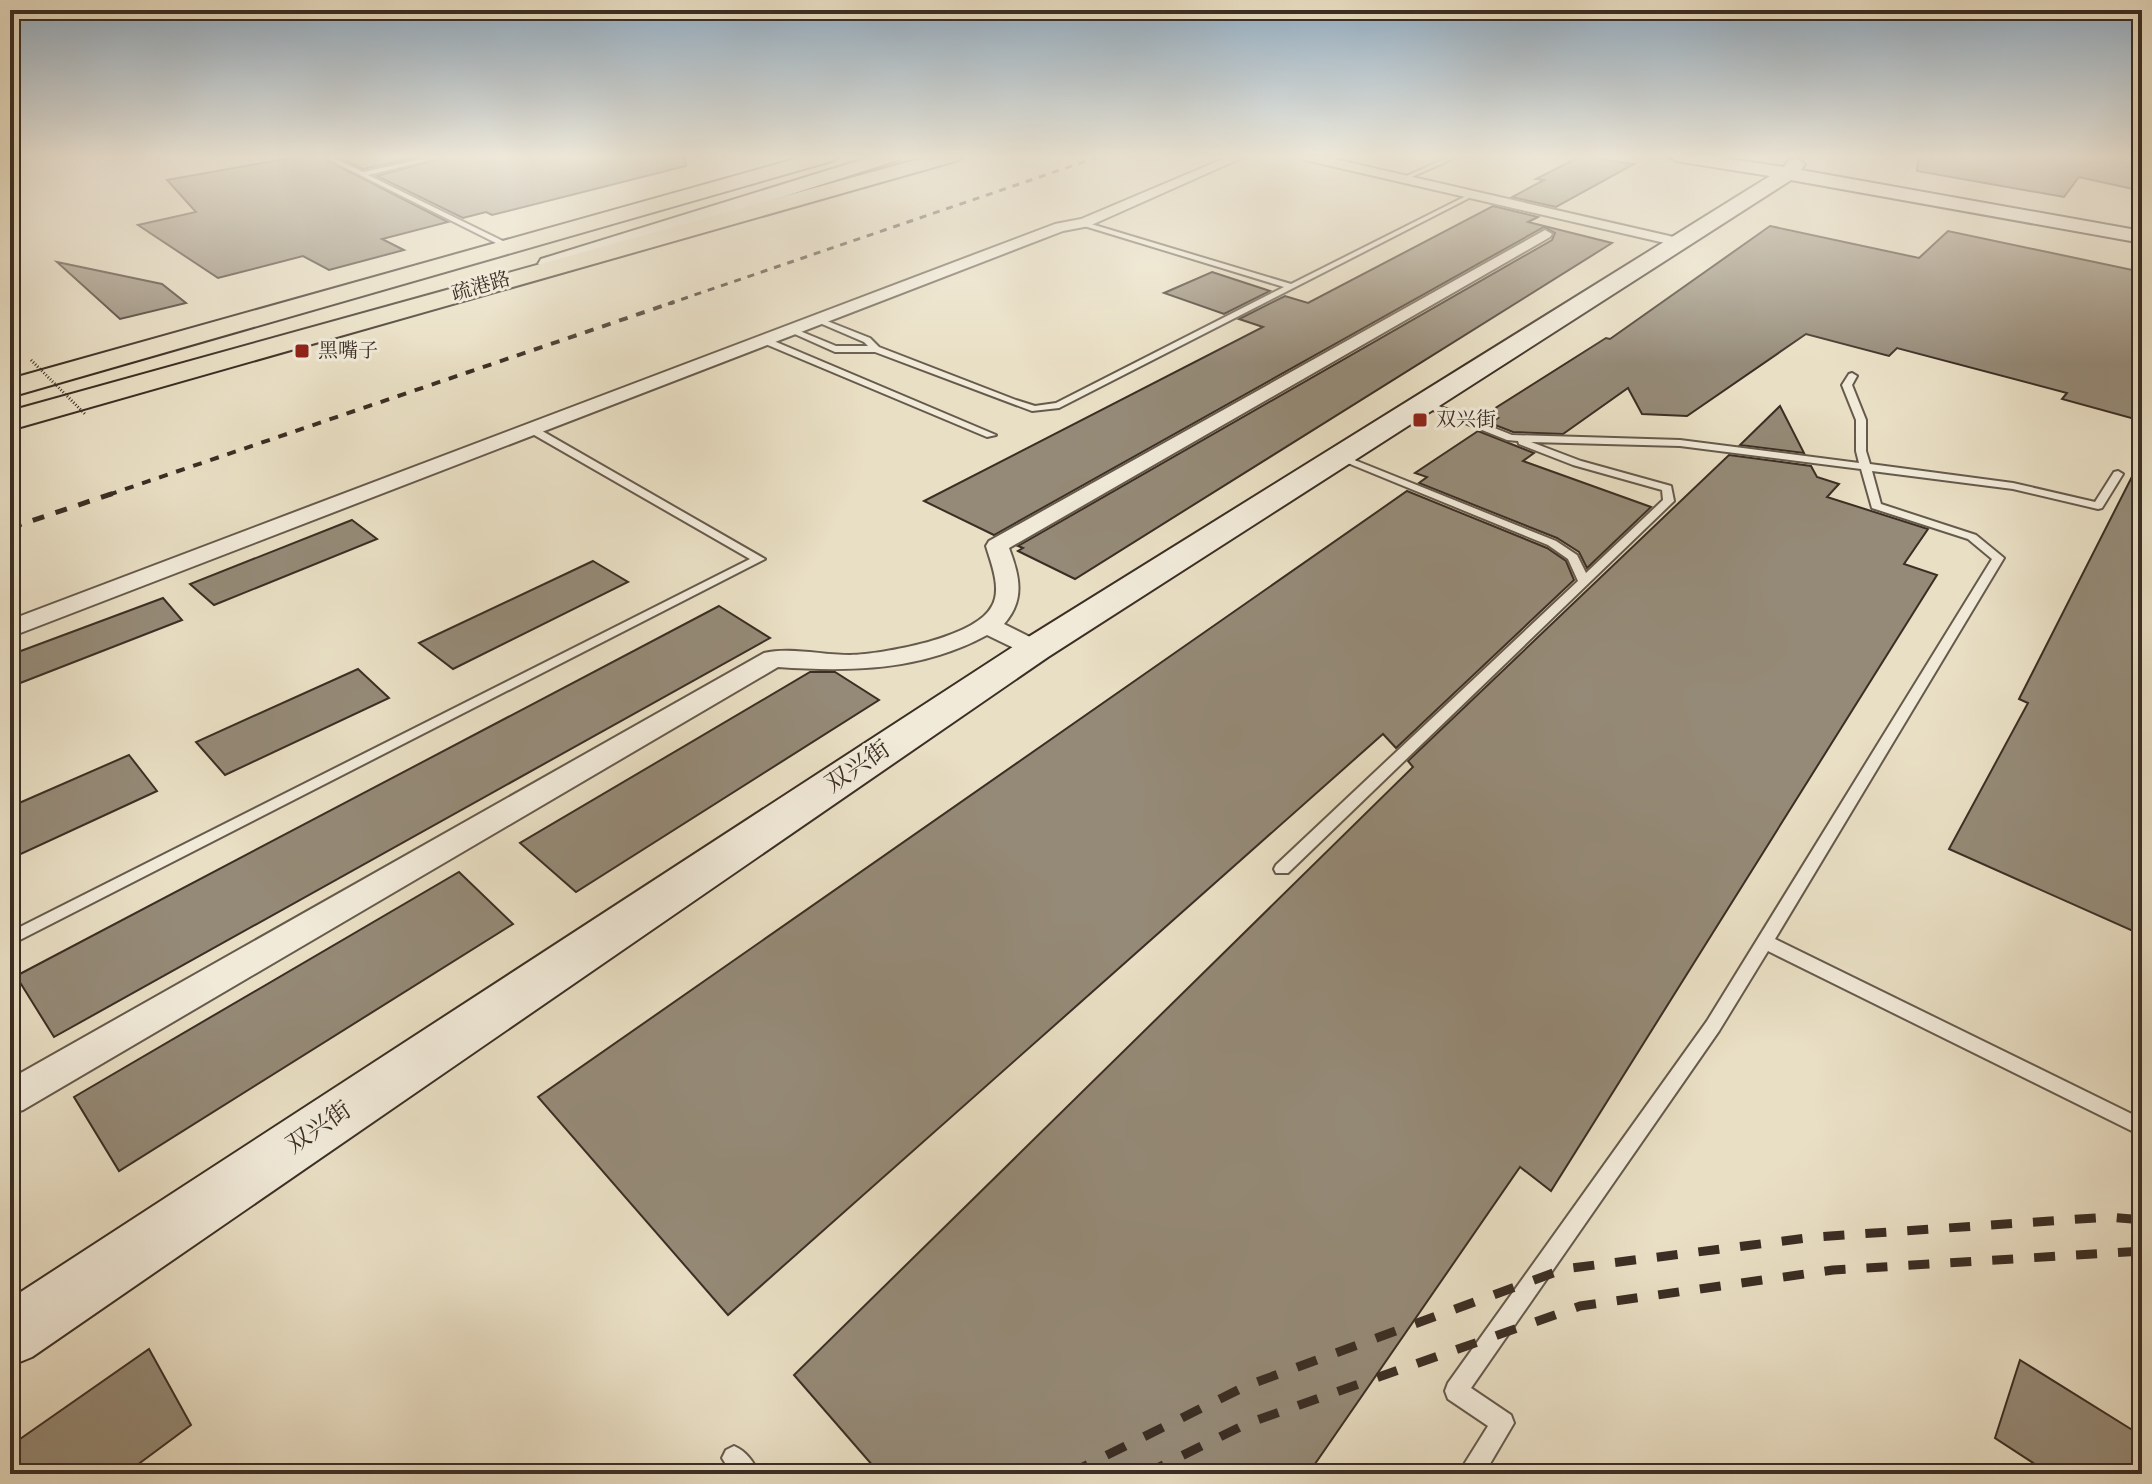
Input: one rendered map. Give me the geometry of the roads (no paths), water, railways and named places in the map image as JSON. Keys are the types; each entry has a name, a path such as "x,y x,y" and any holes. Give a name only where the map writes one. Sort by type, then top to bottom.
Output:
{"highway":[{"name":"疏港路","path":"10,388 583,225"},
{"name":"疏港路","path":"10,421 703,225"}],"street":[{"path":"442,298 673,225"},
{"path":"10,629 1070,225"},
{"path":"1607,225 1678,242"},
{"name":"双兴街","path":"10,1335 1035,649 1700,225"},
{"path":"2085,225 2142,237"},
{"path":"10,1098 773,659 879,661 942,646 988,626 1005,605 1005,572 997,546 1545,234"},
{"path":"988,626 1035,649"}],"lane":[{"path":"467,225 509,246"},
{"path":"1091,225 1292,287"},
{"path":"792,331 835,349 876,349 1035,409 1072,400 1413,225"},
{"path":"819,321 867,340 876,349"},
{"path":"766,341 991,435"},
{"path":"1470,1474 1503,1423 1456,1391 1713,1026 1998,558 1972,537 1876,506 1861,451 1861,420 1847,385 1852,376"},
{"path":"1282,869 1669,501 1667,488 1577,463 1423,403"},
{"path":"10,939 759,559 533,430"},
{"path":"1511,438 1680,443 2013,486 2098,506 2118,474"},
{"path":"1338,457 1552,543 1573,557 1584,582"},
{"path":"1765,942 2142,1128"}],"railway":[{"path":"668,304 898,225"},
{"path":"108,495 674,302"},
{"path":"10,528 114,493"},
{"path":"1069,1474 1246,1386 1564,1269 1815,1237 2109,1217 2142,1220"},
{"path":"1145,1474 1246,1424 1580,1306 1833,1270 2142,1251"}],"place":[{"name":"黑嘴子","path":"302,351"},
{"name":"双兴街","path":"1420,420"}]}
